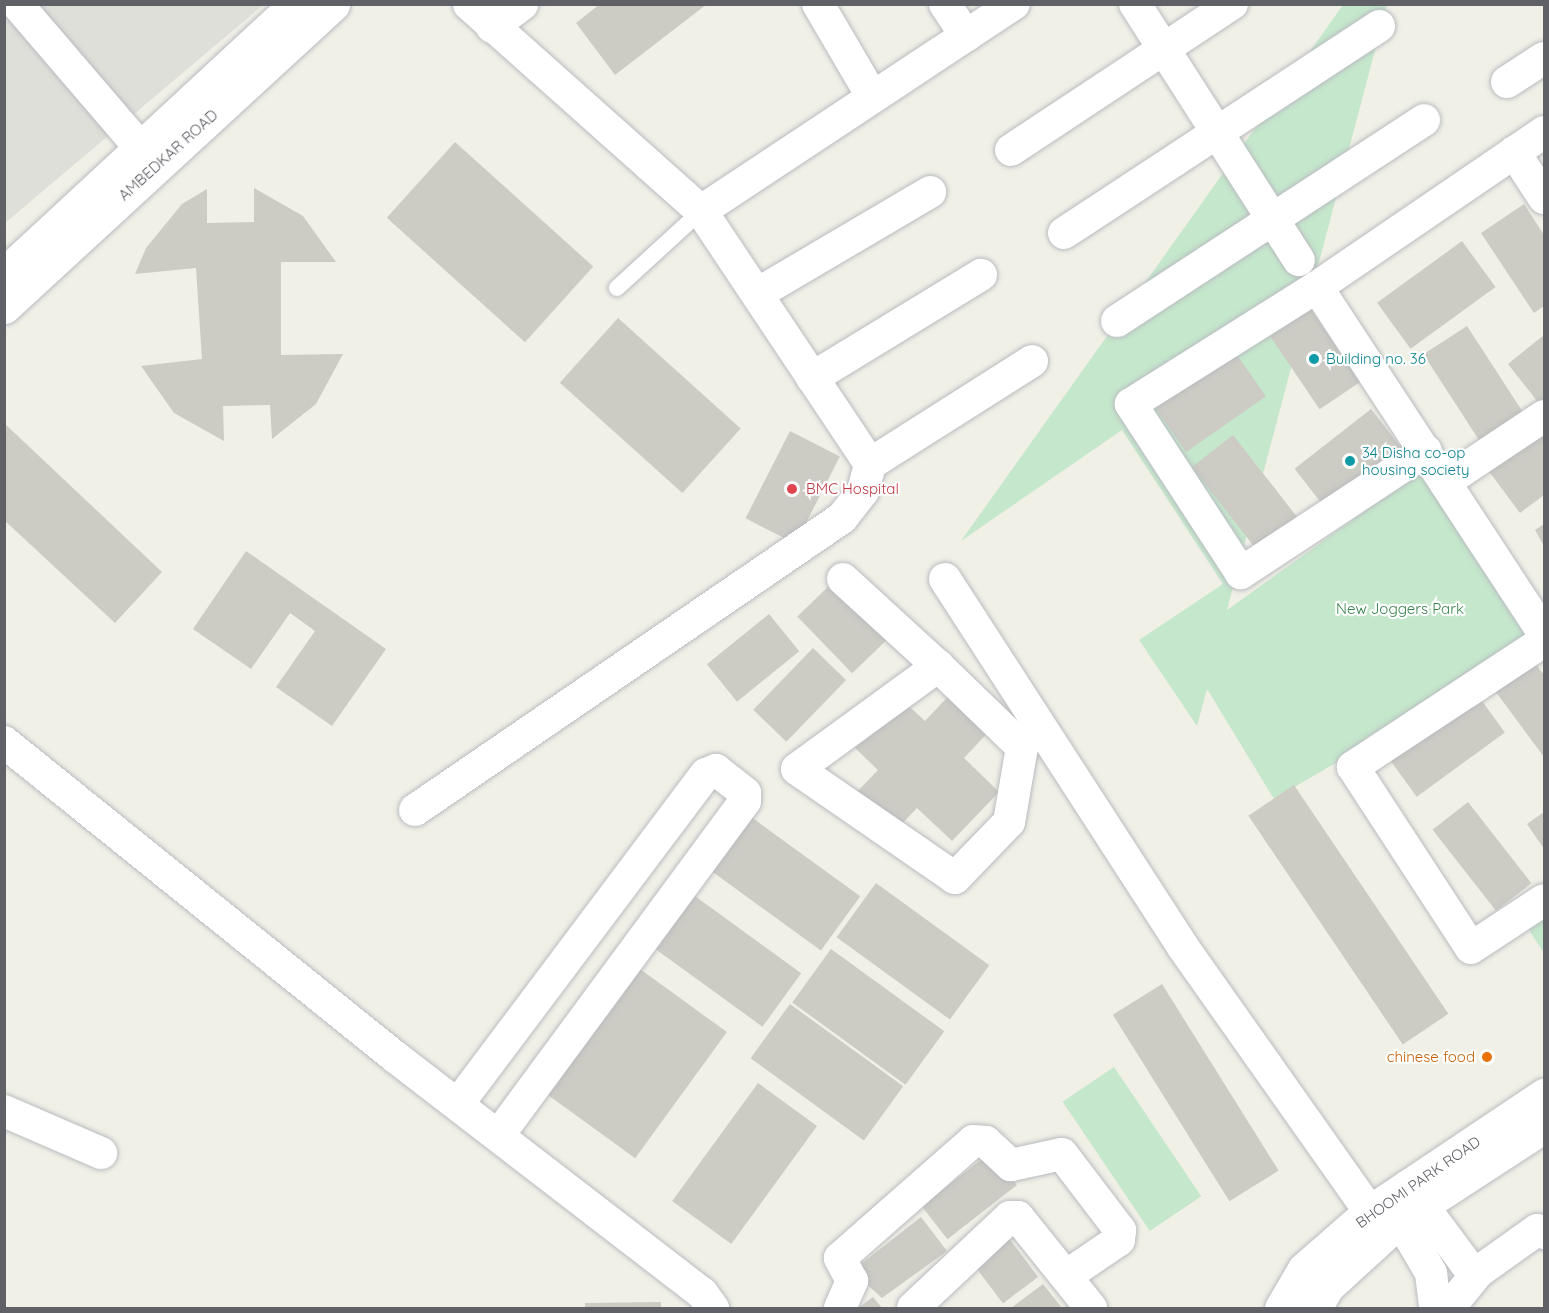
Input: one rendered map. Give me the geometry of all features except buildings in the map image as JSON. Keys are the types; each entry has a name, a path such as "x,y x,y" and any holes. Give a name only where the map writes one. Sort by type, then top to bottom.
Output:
{"street":[{"path":"17,4 148,156"},
{"name":"AMBEDKAR ROAD","path":"4,307 296,4"},
{"name":"AMBEDKAR ROAD","path":"4,274 333,4"},
{"path":"469,4 492,27 701,211 870,464"},
{"path":"492,27 522,4"},
{"path":"818,4 872,96"},
{"path":"945,4 966,36"},
{"path":"701,211 1014,4"},
{"path":"1135,4 1299,260"},
{"path":"1011,150 1232,4"},
{"path":"1064,233 1378,26"},
{"path":"1507,82 1545,58"},
{"path":"1117,321 1424,120"},
{"path":"1426,452 1241,573 1131,404 1317,287 1545,132"},
{"path":"1515,152 1545,198"},
{"path":"757,294 930,192"},
{"path":"812,378 981,275"},
{"path":"1317,287 1545,634"},
{"path":"415,810 842,518 863,491 870,464 1032,361"},
{"path":"1445,482 1545,416"},
{"path":"843,579 938,666 1022,747 1009,822 955,878 797,768 938,666"},
{"path":"945,579 1183,947 1396,1210 1431,1273 1435,1308"},
{"path":"1545,641 1353,767 1471,948 1545,900"},
{"path":"983,709 1018,689"},
{"path":"4,742 464,1097 702,1293 713,1308"},
{"path":"464,1097 706,774 716,770 745,794 745,801 504,1129"},
{"name":"BHOOMI PARK ROAD","path":"1281,1308 1304,1269 1489,1147 1545,1095"},
{"path":"4,1111 101,1153"},
{"name":"BHOOMI PARK ROAD","path":"1489,1147 1545,1126"},
{"path":"840,1308 852,1281 840,1258 973,1141 986,1142 1011,1165 1062,1154 1120,1230 1119,1240 1066,1276"},
{"path":"1396,1210 1468,1268 1478,1272"},
{"name":"BHOOMI PARK ROAD","path":"1315,1308 1327,1287 1396,1210"},
{"path":"913,1308 1010,1217 1018,1217 1091,1308"},
{"path":"1449,1308 1478,1272 1537,1230 1545,1233"}],"lane":[{"path":"617,288 701,211"}],"shaded area":[{"path":"5,5 263,5 5,223"}],"green space":[{"name":"New Joggers Park","path":"1343,5 1387,5 1227,610 1422,470 1544,641 1274,799 1207,689 1197,726 1139,640 1223,584 1122,430 961,541"},
{"path":"1544,916 1544,953 1527,927"},
{"path":"1114,1067 1201,1196 1150,1231 1063,1102"}],"place":[{"name":"Building no. 36","path":"1314,359"},
{"name":"34 Disha co-op housing society","path":"1350,461"},
{"name":"BMC Hospital","path":"792,489"},
{"name":"chinese food","path":"1487,1057"}]}
